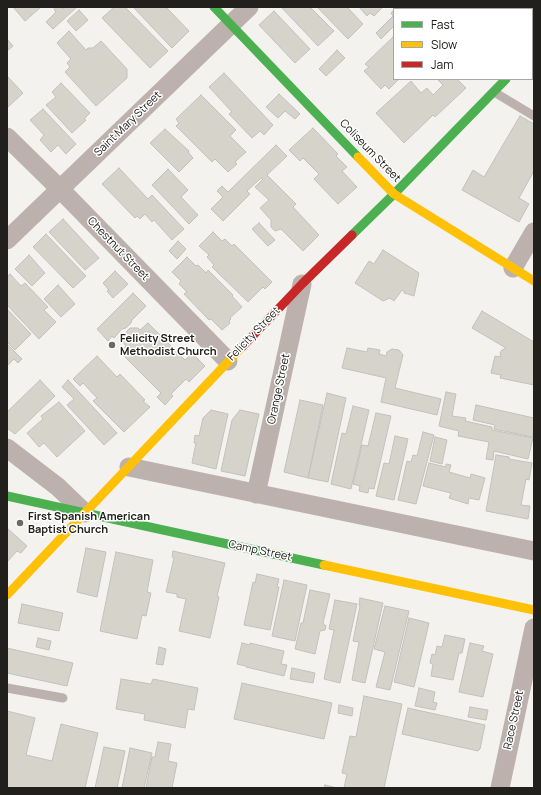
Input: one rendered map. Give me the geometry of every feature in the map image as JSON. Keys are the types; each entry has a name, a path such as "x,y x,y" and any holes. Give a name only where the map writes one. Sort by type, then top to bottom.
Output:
{"street":[{"name":"Coliseum Street","path":"214,7 394,194 534,281"},
{"name":"Saint Mary Street","path":"7,240 249,7"},
{"name":"Felicity Street","path":"7,594 302,284 394,194 505,80"},
{"name":"Chestnut Street","path":"7,137 60,189 228,361"},
{"path":"513,268 534,232"},
{"name":"Orange Street","path":"256,494 302,284"},
{"path":"7,448 58,487 85,513"},
{"path":"129,467 534,551"},
{"name":"Camp Street","path":"7,496 534,610"},
{"name":"Race Street","path":"500,788 534,628"}],"lane":[{"path":"493,92 534,116"},
{"path":"7,688 62,698"}],"building":[{"path":"13,7 41,7 25,21"},
{"path":"55,7 61,7 63,9 64,7 77,7 53,29 46,22 56,12 54,9"},
{"path":"114,7 125,7 168,51 150,68 102,18"},
{"path":"133,7 166,7 189,31 172,48"},
{"path":"281,7 310,7 334,31 318,46"},
{"path":"317,7 347,7 363,24 348,39"},
{"path":"359,7 383,7 374,16 370,13 367,16"},
{"path":"397,7 413,7 412,8 396,8"},
{"path":"459,7 460,8 442,8"},
{"path":"474,7 504,8 474,8"},
{"path":"510,7 534,7 534,12 533,13 533,8"},
{"path":"79,10 88,20 76,31 67,21"},
{"path":"274,11 310,49 295,63 259,25"},
{"path":"393,16 393,27 381,39 376,33"},
{"path":"69,31 86,50 88,48 93,48 101,41 127,69 127,78 96,106 65,72 70,67 67,63 71,59 57,43"},
{"path":"393,37 393,80 398,80 389,89 385,85 381,89 364,71 369,67 365,64"},
{"path":"7,39 13,46 7,51"},
{"path":"337,50 345,58 326,76 319,69"},
{"path":"224,73 273,125 264,135 260,131 252,138 229,114 232,112 209,87"},
{"path":"7,76 23,93 7,108"},
{"path":"438,80 458,80 466,88 435,117 433,115 404,143 376,113 411,81 421,93 427,88 433,95 443,85"},
{"path":"61,83 90,113 84,119 86,120 72,133 46,105 56,97 52,92"},
{"path":"279,94 300,114 295,119 285,111 278,118 266,107"},
{"path":"201,95 236,130 230,136 246,152 235,162 237,164 228,172 215,159 212,162 176,126 179,123 176,119"},
{"path":"43,109 76,144 66,154 58,145 51,152 40,140 44,135 30,120"},
{"path":"520,116 534,124 534,171 519,198 529,204 519,222 462,190 473,170 484,177"},
{"path":"313,128 338,154 336,156 347,167 342,171 357,187 338,204 314,179 319,174 303,158 300,161 289,150"},
{"path":"165,129 189,151 188,152 193,158 179,172 150,143"},
{"path":"276,145 287,156 267,175 296,204 293,207 319,235 303,251 281,229 275,231 271,227 271,220 260,208 269,200 255,187 263,179 261,178 247,191 250,194 223,221 211,209 223,197 217,191 222,186 228,192"},
{"path":"119,168 148,199 152,195 184,229 172,240 154,220 152,222 145,214 140,219 137,216 135,218 102,184"},
{"path":"168,169 188,190 181,197 198,215 189,224 152,185"},
{"path":"63,219 99,258 85,270 49,232"},
{"path":"259,223 275,240 268,246 252,229"},
{"path":"213,232 222,241 225,239 232,246 234,244 272,282 265,289 263,287 248,302 212,267 214,265 207,257 209,255 199,246"},
{"path":"46,234 86,276 73,288 33,247"},
{"path":"178,241 186,249 177,259 169,251"},
{"path":"383,250 419,273 414,296 404,293 402,290 394,301 390,298 383,301 355,283 369,261 374,264"},
{"path":"29,255 45,273 32,286 15,269"},
{"path":"187,257 206,273 208,270 233,295 232,296 242,307 230,318 230,323 222,330 211,319 209,320 184,294 187,292 179,284 181,281 172,272"},
{"path":"115,271 128,284 113,298 103,283"},
{"path":"10,274 21,286 25,283 48,307 44,310 56,322 39,339 7,305 7,277"},
{"path":"58,285 75,304 61,317 44,299"},
{"path":"133,293 146,306 126,328 122,329 114,338 112,336 108,341 97,329"},
{"path":"7,309 31,334 15,350 7,342"},
{"path":"482,311 534,342 534,385 500,378 501,375 491,373 495,356 501,357 500,353 506,348 472,328"},
{"path":"148,323 185,360 192,353 205,366 189,382 186,379 171,394 173,396 165,405 157,397 161,393 120,352 126,346 123,342 123,335 130,328 138,328 140,330"},
{"path":"7,344 22,359 18,363 14,359 7,366"},
{"path":"347,348 367,352 368,348 380,350 379,354 386,356 387,352 392,349 399,350 403,355 395,388 441,399 437,415 381,402 386,378 342,368"},
{"path":"97,356 117,377 120,374 150,407 124,432 93,401 97,398 83,383 80,386 73,379"},
{"path":"40,380 55,396 15,434 7,428 7,412"},
{"path":"68,380 117,433 104,445 67,405 74,399 62,387"},
{"path":"446,392 456,394 452,416 466,418 465,421 492,427 492,430 533,438 528,459 494,451 493,460 486,459 489,442 458,436 459,431 439,426"},
{"path":"327,393 346,398 328,482 308,478"},
{"path":"300,400 323,405 308,478 284,472"},
{"path":"59,402 85,431 57,457 44,443 39,447 27,433 43,419 41,416"},
{"path":"476,405 534,418 533,437 494,429 495,425 473,420"},
{"path":"353,406 369,410 351,489 331,484 342,433 346,434"},
{"path":"211,410 228,414 216,469 192,463 196,443 194,443 195,435 199,436 203,418"},
{"path":"240,410 259,414 245,476 221,471 232,420"},
{"path":"376,413 391,416 374,489 369,488 368,493 359,491 360,486 353,484 362,445 368,446"},
{"path":"423,432 434,435 416,504 398,500 407,461 411,462 413,455 417,456"},
{"path":"395,436 408,439 394,500 376,496 384,463 389,464"},
{"path":"435,437 447,440 442,464 430,461"},
{"path":"496,455 532,463 529,480 526,479 521,505 530,506 528,519 486,511"},
{"path":"429,463 446,467 446,464 451,465 449,472 470,478 471,474 485,478 479,500 469,498 468,504 449,498 451,493 423,486"},
{"path":"7,528 27,546 21,553 17,551 7,562"},
{"path":"86,548 106,552 97,597 77,592"},
{"path":"173,551 225,563 217,596 219,597 210,638 179,631 186,599 177,597 177,594 166,592 174,558 172,557"},
{"path":"116,552 153,560 147,592 151,593 146,616 142,615 137,639 100,631"},
{"path":"257,574 279,579 277,587 279,587 270,630 244,625 253,582 255,583"},
{"path":"284,580 307,585 295,641 272,636"},
{"path":"310,590 330,594 323,623 326,626 325,630 320,631 315,654 295,649 301,623 303,623"},
{"path":"360,598 383,603 365,683 352,680 359,642 353,641 360,606"},
{"path":"335,600 357,604 340,683 324,679 334,630 329,629"},
{"path":"22,604 63,613 59,631 18,623"},
{"path":"385,606 409,611 390,690 376,687 385,652 374,649"},
{"path":"409,618 429,623 414,687 394,682"},
{"path":"445,635 465,639 462,653 459,653 453,680 431,676 433,664 430,663 432,654 435,655 437,646 442,647"},
{"path":"38,638 51,641 49,650 36,647"},
{"path":"242,643 250,645 250,643 284,651 281,664 287,665 284,676 237,664"},
{"path":"470,643 484,646 482,651 493,654 483,697 459,692"},
{"path":"159,647 166,649 163,665 156,664"},
{"path":"7,648 73,663 67,686 7,673"},
{"path":"292,668 315,673 313,683 290,679"},
{"path":"121,679 151,684 153,679 198,688 194,710 188,709 185,728 144,720 145,714 116,709"},
{"path":"242,683 332,703 324,739 234,719"},
{"path":"419,688 435,692 433,702 437,703 435,710 415,706"},
{"path":"364,696 402,704 384,788 344,788 347,774 342,773 350,736 356,737"},
{"path":"339,705 353,708 352,716 338,713"},
{"path":"470,707 488,710 486,720 468,717"},
{"path":"408,708 485,725 480,749 478,751 402,734"},
{"path":"7,711 35,718 26,755 52,761 61,724 98,733 85,788 7,788"},
{"path":"158,742 171,744 168,761 177,763 172,788 146,788 152,757 155,757"},
{"path":"104,747 125,751 117,788 95,788"},
{"path":"130,748 152,753 144,788 122,788"},
{"path":"325,785 337,788 324,788"}],"traffic: fast":[{"path":"214,7 358,157"},
{"path":"352,235 505,80"},
{"path":"7,496 324,565"}],"traffic: slow":[{"path":"358,157 394,194 534,281"},
{"path":"7,595 242,347"},
{"path":"324,565 534,610"}],"traffic: jam":[{"path":"242,347 302,284 352,235"}],"place":[{"name":"Felicity Street Methodist Church","path":"112,345"},
{"name":"First Spanish American Baptist Church","path":"20,523"}]}
